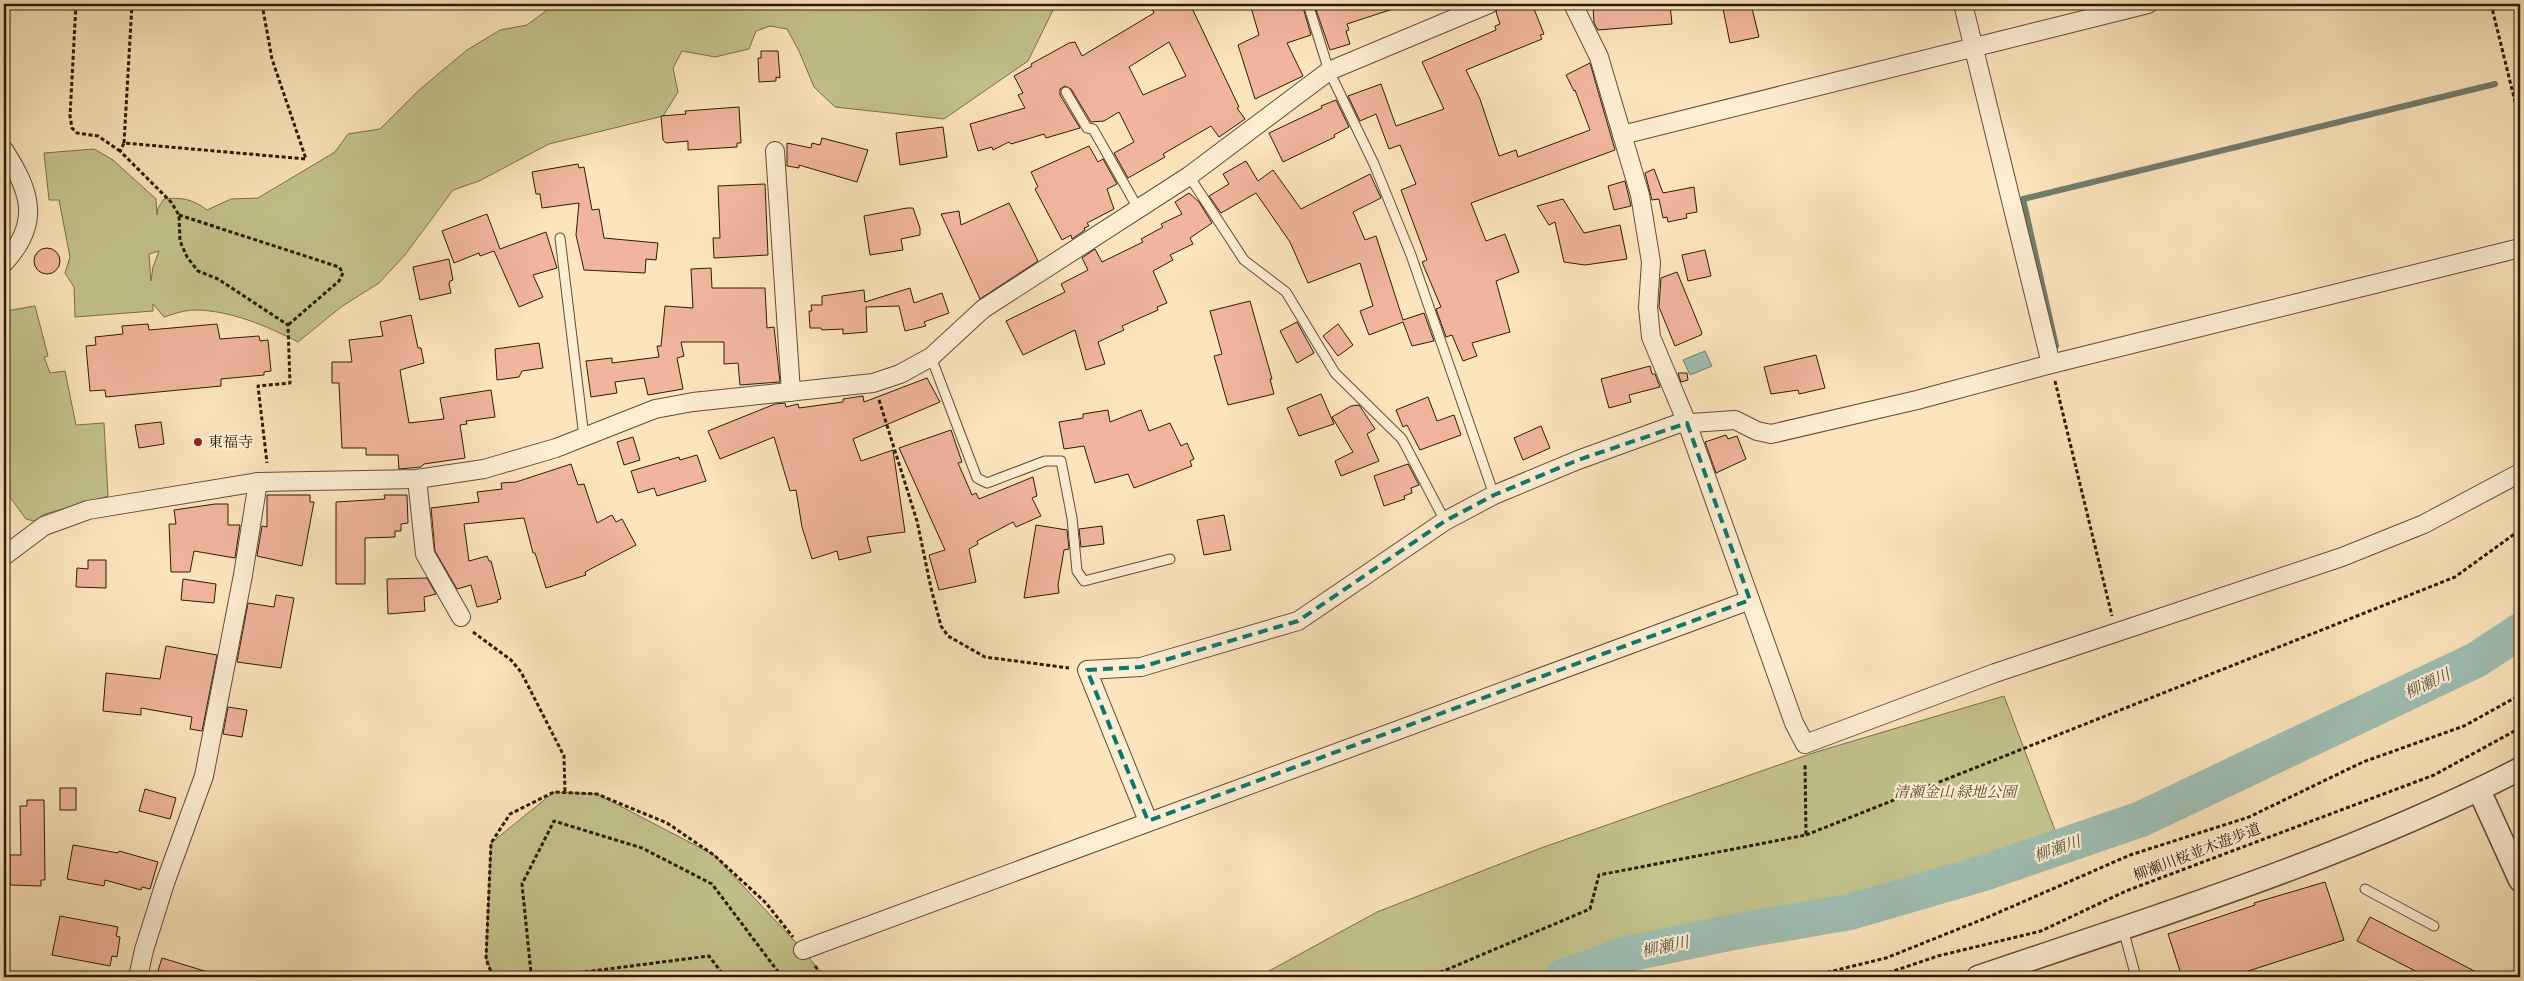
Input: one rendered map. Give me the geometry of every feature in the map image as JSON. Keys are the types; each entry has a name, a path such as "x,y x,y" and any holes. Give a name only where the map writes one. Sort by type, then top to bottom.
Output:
{"street":[{"path":"4,556 44,526 88,510 264,481 417,478 484,469 584,437 655,409 693,402 873,383 900,374 931,357 983,310 1189,176 1329,72 1489,4"},
{"path":"1572,4 1599,57 1640,196 1652,262 1648,307 1651,337 1687,423 1794,723 1805,744 1994,673 2116,634 2333,560 2424,524 2520,473"},
{"path":"1963,4 2051,364"},
{"path":"1622,135 2148,4"},
{"path":"4,150 25,185 28,215 24,233 14,253 4,264"},
{"path":"775,151 791,392"},
{"path":"1148,821 1087,670 1141,667 1298,621 1445,520 1494,495 1578,460 1677,424 1735,420 1757,431 1771,434 1917,400 2051,364 2520,248"},
{"path":"417,478 424,554 461,617"},
{"path":"138,977 152,925 204,776 243,575 264,481"},
{"path":"803,950 1750,600"},
{"path":"1978,977 2228,893 2332,853 2479,790 2520,769"},
{"path":"2479,790 2520,880"}],"lane":[{"path":"1308,4 1329,72 1374,164 1411,255 1494,495"},
{"path":"1066,92 1087,128 1093,129 1139,210"},
{"path":"1189,176 1244,260 1286,292 1335,372 1402,439 1445,520"},
{"path":"560,238 584,437"},
{"path":"931,357 977,478 987,483 1046,461 1061,461 1072,518 1077,571 1084,581 1170,559"},
{"path":"2365,888 2434,926"},
{"path":"2123,928 2136,977"}],"path":[{"path":"76,4 70,116 72,128 77,133 98,136 120,151 171,202 179,214 180,241 187,257 198,271 218,279 288,325"},
{"path":"120,151 124,143 132,4"},
{"path":"124,143 306,158 272,59 262,4"},
{"path":"2491,4 2520,122"},
{"path":"179,214 339,266 343,273 339,281 288,325"},
{"path":"264,481 258,386 290,383 288,325"},
{"path":"2051,364 2116,634"},
{"path":"873,383 918,521 931,588 941,626 948,636 985,657 1087,670"},
{"path":"1421,977 1442,972 1590,909 1599,876 1806,835 2455,577 2520,530"},
{"path":"461,617 471,630 511,660 521,672 564,756 565,793"},
{"path":"1808,977 1886,958 1986,918 2130,855 2249,817 2363,762 2464,726 2520,695"},
{"name":"柳瀬川桜並木遊歩道","path":"1876,977 1938,956 2041,931 2126,892 2434,775 2520,728"},
{"path":"1805,744 1806,835"},
{"path":"493,977 486,959 490,844 510,814 554,792 597,794 667,823 714,855 766,902 824,977"},
{"path":"529,977 531,973 522,884 554,821 642,848 712,884 782,977"},
{"path":"561,977 561,975 709,956 725,977"},
{"path":"2516,972 2519,977"}],"highlighted area":[{"path":"1687,423 1750,600 1148,821 1087,670 1141,667 1298,621 1445,521 1494,495 1578,460"}],"green space":[{"path":"555,4 1056,4 1028,61 944,119 835,107 814,87 799,51 787,29 770,26 756,31 749,49 715,57 682,51 673,68 678,92 663,116 549,144 479,181 453,190 405,255 379,283 341,307 298,342 248,320 221,313 190,310 164,317 153,304 153,311 75,317 74,287 65,273 70,257 59,200 49,200 44,153 94,149 113,160 156,199 157,215 158,208 164,199 176,198 187,200 197,203 207,210 231,199 258,198 335,152 348,134 380,129 419,90 467,50 500,30 527,25","holes":["159,251 153,267 151,281 149,254"]},
{"path":"35,306 48,356 44,357 50,373 65,371 76,425 104,423 108,496 45,514 34,521 26,519 4,489 4,321 8,318 6,311"},
{"name":"清瀬金山 緑地公園","path":"2004,696 2061,846 1628,954 1563,977 1258,977 1377,912 1541,848 1813,753"},
{"path":"554,792 597,794 714,855 803,950 824,977 494,977 486,959 491,843"}],"shaded area":[{"path":"1705,351 1712,366 1690,375 1683,360"}],"building":[{"path":"1150,4 1190,4 1239,107 1237,108 1245,119 1219,137 1211,126 1163,154 1165,157 1128,178 1114,153 1134,142 1119,112 1104,121 1091,122 1071,89 1065,86 1060,89 1060,95 1080,128 1046,138 1044,134 1011,144 1009,142 993,150 992,147 978,151 970,124 1025,108 1018,95 1023,93 1014,76 1032,66 1031,64 1069,43 1075,42 1082,56 1154,13","holes":["1169,42 1186,76 1143,95 1129,67"]},
{"path":"1250,4 1302,4 1311,35 1287,43 1303,76 1255,99 1238,45 1259,35"},
{"path":"1314,4 1398,4 1399,7 1347,24 1349,30 1346,31 1350,44 1330,50"},
{"path":"1499,4 1532,4 1544,34 1540,35 1542,39 1466,70 1480,99 1499,156 1516,150 1518,157 1590,130 1575,90 1566,75 1590,63 1615,150 1471,203 1486,241 1505,234 1519,272 1496,281 1510,332 1472,343 1477,356 1463,361 1452,335 1446,337 1436,309 1441,307 1422,262 1427,260 1401,190 1416,184 1400,145 1389,149 1376,114 1360,121 1348,96 1381,84 1396,126 1444,109 1422,62 1496,30 1495,26 1500,24 1496,12"},
{"path":"1670,4 1672,24 1598,30 1594,23 1593,6"},
{"path":"1722,4 1751,4 1759,37 1730,43"},
{"path":"761,51 778,51 780,78 776,77 776,81 759,82 758,58 761,58"},
{"path":"1336,100 1349,127 1334,135 1335,137 1283,162 1269,133"},
{"path":"739,107 741,143 737,143 737,147 688,150 688,141 666,143 663,140 661,116 686,114 685,111"},
{"path":"943,127 947,157 900,165 896,133"},
{"path":"822,138 868,150 857,182 799,165 799,168 787,166 787,143 811,148 812,143 820,145"},
{"path":"1089,146 1098,162 1103,159 1117,184 1107,189 1114,209 1087,223 1089,226 1072,239 1071,235 1062,240 1035,189 1038,187 1031,172"},
{"path":"1246,161 1258,181 1273,170 1301,209 1370,174 1381,198 1353,212 1365,240 1376,236 1403,320 1424,313 1434,341 1412,346 1403,322 1369,335 1360,311 1373,306 1360,263 1308,283 1290,242 1256,193 1221,213 1209,196 1229,184 1223,174"},
{"path":"578,164 579,168 584,167 592,210 599,209 604,238 658,243 656,260 646,259 645,273 584,270 576,235 579,203 542,208 540,194 536,194 532,172"},
{"path":"1654,169 1663,193 1694,187 1697,212 1686,214 1687,218 1668,222 1667,217 1663,218 1659,199 1652,200 1645,173"},
{"path":"1625,181 1631,206 1614,210 1608,186"},
{"path":"765,184 768,255 714,258 713,238 720,238 718,186"},
{"path":"1189,193 1199,202 1212,223 1190,238 1193,244 1170,255 1173,260 1153,271 1167,303 1157,307 1158,310 1122,326 1124,330 1098,342 1105,364 1086,370 1075,330 1023,355 1006,321 1065,292 1061,284 1088,270 1082,258 1095,249 1102,262 1143,242 1141,239 1163,227 1161,224 1182,214 1175,202"},
{"path":"1563,199 1584,233 1620,225 1627,259 1585,265 1564,262 1555,222 1549,225 1537,206"},
{"path":"1009,203 1038,261 980,299 941,214 959,211 961,225"},
{"path":"913,208 920,228 920,235 901,239 903,250 870,255 864,216"},
{"path":"487,214 500,249 546,232 557,268 533,275 543,297 519,307 494,251 480,256 479,253 454,263 442,231"},
{"path":"47,248 56,252 60,261 56,270 47,274 38,270 34,261 38,252"},
{"path":"1705,250 1711,276 1688,281 1682,255"},
{"path":"449,259 453,280 449,284 451,293 420,300 413,267"},
{"path":"711,268 712,288 765,288 767,328 774,327 780,382 740,385 738,363 724,364 724,342 681,342 684,356 677,358 683,389 648,395 644,378 615,382 617,393 591,397 586,361 612,358 612,363 659,357 657,346 661,346 665,306 693,308 691,269"},
{"path":"1677,272 1702,333 1675,346 1659,307 1661,278"},
{"path":"910,288 914,303 942,293 949,313 924,322 926,326 905,331 899,306 866,307 867,332 843,334 843,329 822,330 821,328 810,328 809,311 812,311 811,305 822,305 822,296 864,290 865,302"},
{"path":"1250,301 1272,379 1270,379 1274,394 1228,405 1214,356 1222,354 1210,311"},
{"path":"411,315 418,348 421,348 424,363 400,370 409,423 444,419 440,398 491,390 495,417 466,421 467,424 460,425 465,458 424,464 421,467 399,469 398,455 366,455 366,448 342,448 339,383 332,383 332,362 352,362 349,340 383,336 380,322"},
{"path":"1297,322 1314,353 1297,363 1280,331"},
{"path":"148,324 149,330 217,324 220,339 259,336 260,341 268,340 271,371 264,372 264,375 221,379 221,386 106,397 105,390 90,391 86,346 96,345 95,337 123,334 122,326"},
{"path":"1338,324 1353,345 1338,356 1323,336"},
{"path":"539,343 543,368 522,371 519,377 497,380 495,349"},
{"path":"1816,355 1825,388 1799,394 1798,390 1771,394 1764,367"},
{"path":"1650,366 1652,374 1655,374 1660,387 1629,395 1631,402 1609,408 1601,379"},
{"path":"1678,373 1687,373 1688,380 1681,382"},
{"path":"927,378 940,402 853,439 861,461 893,450 905,532 867,537 871,552 839,560 837,551 812,559 802,527 796,490 790,491 774,437 720,459 708,431 775,404 785,403 786,407 798,404 799,408 843,402 843,399 863,396 864,402"},
{"path":"1321,394 1334,424 1299,436 1287,408"},
{"path":"1428,397 1437,421 1454,415 1461,435 1420,450 1407,425 1403,427 1396,410"},
{"path":"1359,405 1375,429 1367,434 1379,461 1341,476 1335,461 1353,452 1332,417 1351,406"},
{"path":"1108,410 1110,422 1141,410 1149,431 1170,423 1181,446 1187,443 1194,459 1190,461 1192,466 1134,488 1128,474 1095,483 1084,446 1064,449 1059,422 1083,418 1083,414"},
{"path":"161,422 164,444 139,448 135,425"},
{"path":"1541,426 1550,448 1523,460 1514,438"},
{"path":"951,430 962,462 958,463 972,495 976,493 979,499 1033,477 1037,496 1032,498 1041,516 1016,527 1013,522 977,541 978,544 969,549 976,582 939,590 929,555 945,550 899,448"},
{"path":"1726,435 1728,439 1737,436 1746,459 1716,473 1705,442"},
{"path":"633,437 640,460 624,465 617,442"},
{"path":"697,455 706,481 657,496 654,488 638,493 631,471 679,457 680,460"},
{"path":"571,464 578,485 584,484 597,523 612,515 616,522 622,519 636,545 585,572 586,575 546,588 535,553 533,553 524,518 464,524 469,561 487,556 489,561 491,561 501,599 497,600 498,602 477,607 471,585 457,589 435,551 431,508 479,502 477,492 502,489 501,483 516,482"},
{"path":"1408,464 1419,485 1411,488 1412,493 1404,496 1405,499 1384,506 1374,476"},
{"path":"267,495 310,495 310,502 314,502 302,566 257,556 262,526 267,527"},
{"path":"384,495 407,495 408,523 401,524 401,531 395,531 395,537 365,538 365,584 336,584 336,502 385,499"},
{"path":"228,504 228,525 240,525 235,558 194,551 190,572 171,572 169,524 176,524 174,510"},
{"path":"1224,515 1231,550 1204,555 1197,520"},
{"path":"1036,525 1067,530 1069,549 1064,550 1058,585 1059,593 1024,598"},
{"path":"1102,526 1104,544 1081,547 1079,529"},
{"path":"88,560 106,560 106,588 76,587 77,568 88,569"},
{"path":"427,578 436,594 424,597 425,611 388,614 387,579"},
{"path":"183,579 216,584 214,603 181,600"},
{"path":"276,595 294,598 281,668 237,662 248,603 274,607"},
{"path":"166,646 217,655 202,731 190,729 192,717 141,708 141,715 103,711 106,673 160,679"},
{"path":"228,707 247,710 242,737 223,734"},
{"path":"60,788 76,788 76,810 60,810"},
{"path":"145,789 176,798 170,819 139,811"},
{"path":"27,800 44,800 45,880 41,880 41,886 10,885 10,855 21,855 20,806 27,806"},
{"path":"73,845 118,853 119,851 158,862 150,889 142,887 141,890 105,880 104,886 67,879"},
{"path":"2325,882 2344,940 2230,977 2182,977 2168,934 2255,905 2254,903"},
{"path":"60,916 118,927 116,936 120,937 117,957 112,956 110,966 52,955"},
{"path":"2370,917 2486,977 2427,977 2357,941"},
{"path":"162,958 211,973 211,977 156,977"}],"waterway":[{"path":"2056,346 2023,199 2495,84"},
{"name":"柳瀬川","path":"1563,977 1628,954 1734,932 1850,912 1984,873 2141,819 2476,660 2520,631"}],"place":[{"name":"東福寺","path":"198,442"}]}
